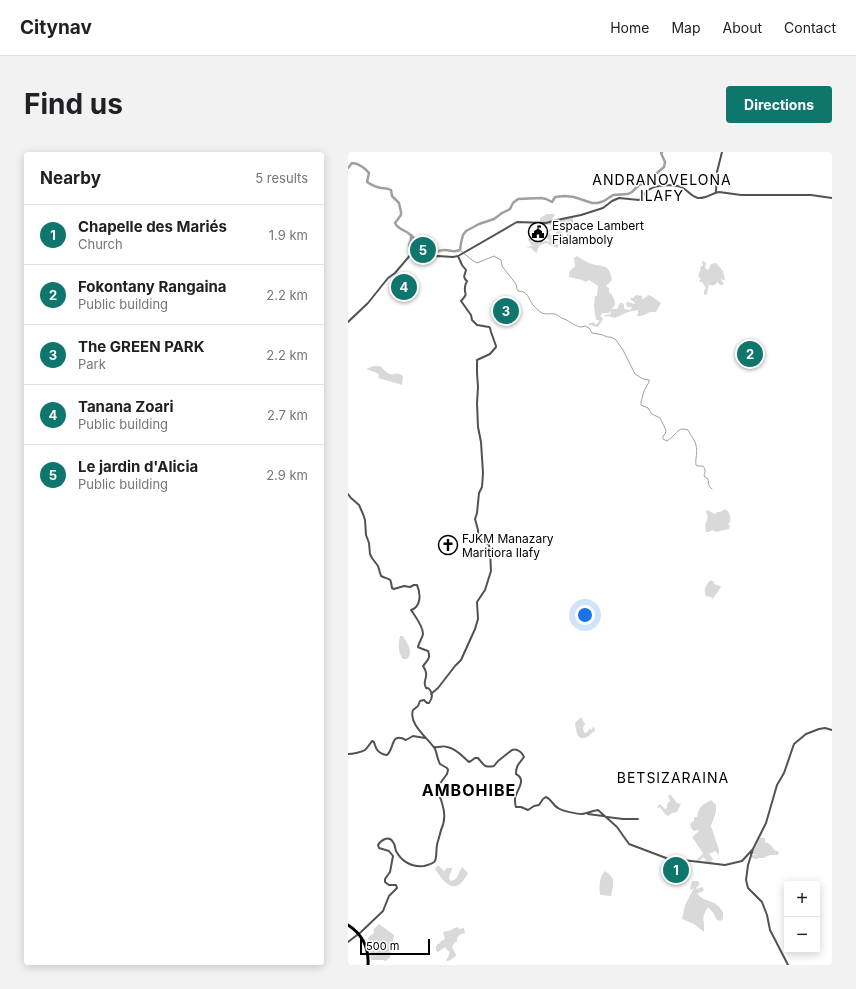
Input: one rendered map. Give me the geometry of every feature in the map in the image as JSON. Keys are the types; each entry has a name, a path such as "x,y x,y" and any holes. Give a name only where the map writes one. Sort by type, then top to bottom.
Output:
{"main road":[{"path":"348,926 362,943 366,953 367,965"}],"street":[{"path":"716,192 717,172 722,152"},
{"path":"348,322 368,303 388,278 395,273 412,253 425,257 458,256 512,223 546,223 581,215 603,208 619,198 639,200 646,192 654,188 667,185 683,188 698,198 706,198 716,192 741,195 811,195 832,198"},
{"path":"348,942 383,911 389,896 396,888 396,885 390,886 385,882 385,879 390,872 393,856 389,852 379,848 378,845 380,842 388,838 391,840 402,859 412,865 428,865 435,861 444,819 442,802 436,788 447,774 448,770 440,764 433,746 425,738 412,718 412,712 421,700 429,703 432,694 464,655 478,619 478,600 490,575 491,567 489,544 478,537 478,530 475,521 479,493 482,487 483,473 481,442 478,427 477,360 490,354 496,346 490,328 477,324 472,320 471,315 461,301 466,296 465,288 467,281 463,277 466,270 458,256"},
{"path":"348,494 359,505 363,514 370,554 378,566 381,576 392,581 392,588 394,589 414,585 418,588 419,603 414,609 411,610 423,632 418,643 418,647 428,651 429,654 427,663 423,666 426,671 426,678 424,681 432,694"},
{"path":"788,965 770,930 762,902 747,886 746,878 748,865 753,849 766,823 777,785 784,773 794,744 806,734 818,729 825,728 832,730"},
{"path":"348,754 363,751 372,741 376,750 387,755 390,753 394,741 397,738 401,737 406,740 414,736 425,738"},
{"path":"433,746 437,748 444,746 449,747 464,756 469,762 477,758 484,766 487,767 494,766 512,749 522,753 524,757 517,765 515,772 521,779 515,799 516,807 528,810 539,805 544,798 547,798 552,800 558,808 576,814 585,813 619,819 638,819"},
{"path":"606,817 620,830 629,844 666,858 725,866 743,860 753,849"}],"shaded area":[{"path":"547,214 554,214 555,216 553,217 553,220 573,218 573,226 566,241 565,237 568,233 566,229 568,224 571,224 571,221 567,223 566,227 564,227 564,225 560,226 559,229 564,238 563,244 556,242 556,244 560,244 557,248 546,243 539,246 536,253 531,248 526,247 532,246 528,238 532,240 551,242 545,237 545,235 550,233 551,235 556,236 556,229 548,232 552,225 547,224 543,227 540,226 540,218"},
{"path":"577,256 589,263 607,268 611,274 612,280 606,286 609,288 609,292 614,298 615,305 609,313 603,313 600,316 603,319 598,327 588,324 594,322 597,324 599,321 596,320 594,306 598,286 589,280 586,282 569,277 570,271 575,267 574,258"},
{"path":"704,261 706,263 705,268 708,270 711,264 716,263 723,271 725,280 720,278 724,284 722,285 718,282 714,285 709,284 707,294 705,295 704,291 706,288 702,282 699,281 701,279 698,276 701,266 703,266 702,262"},
{"path":"636,295 642,296 642,299 648,295 661,303 656,312 650,312 641,316 637,316 638,310 628,312 615,318 608,316 604,317 605,315 611,314 610,311 612,309 617,309 620,303 623,303 625,309 630,310 632,307 627,307 626,303 628,302 635,304 630,299"},
{"path":"373,366 380,366 390,374 397,373 403,376 402,385 378,378 379,375 377,373 366,369"},
{"path":"725,509 729,512 730,516 728,525 730,525 729,529 716,532 712,530 706,532 705,525 707,510 715,514"},
{"path":"711,580 714,584 721,587 713,599 706,596 705,592 706,585"},
{"path":"400,636 403,636 410,650 407,659 403,659 399,651"},
{"path":"581,717 585,724 583,730 585,733 590,728 591,730 594,726 595,731 584,738 579,737 575,723"},
{"path":"670,794 677,803 681,804 677,812 668,816 660,807 657,807 660,804 665,809 667,808 667,804 670,801 668,796"},
{"path":"711,800 716,805 716,812 711,826 719,850 719,855 715,851 709,854 713,859 711,861 715,864 704,862 707,860 703,857 699,862 696,861 703,853 692,837 699,831 694,831 690,824 693,821 694,822 694,817 697,817 701,806"},
{"path":"760,838 765,838 765,842 772,846 774,850 779,852 778,855 770,855 766,857 765,855 765,858 757,859 751,858 752,855 759,854 752,854"},
{"path":"437,866 444,871 447,868 452,868 449,877 451,881 456,879 462,867 468,873 463,881 458,885 450,886 437,873 435,869"},
{"path":"605,871 613,879 611,896 600,895 600,882"},
{"path":"692,881 698,881 700,884 696,888 702,887 704,890 697,893 698,895 715,904 723,912 723,919 720,921 716,919 708,907 703,917 704,932 694,924 682,919 685,905 694,888 691,890 690,888"},
{"path":"379,924 394,935 390,957 386,961 371,960 368,938 374,933 374,929"},
{"path":"458,927 459,929 464,928 465,933 457,938 457,942 455,942 452,947 456,955 455,957 447,961 446,960 450,952 445,947 438,952 436,951 436,946 445,939 443,932"}],"waterway":[{"path":"348,168 352,163 359,165 369,173 367,182 377,187 391,190 392,196 399,203 401,212 401,215 395,223 400,229 407,232 411,236 409,245 411,248 428,255 441,250 460,250 463,235 466,231 479,224 494,219 510,209 513,203 518,199 541,198 552,202 555,197 565,196 574,197 592,203 598,203 613,195 628,194 639,185 652,180 664,167 665,162 661,153 662,152"},
{"path":"411,235 417,243 418,252"},
{"path":"460,250 477,263 494,256 501,260 502,266 516,284 518,291 524,292 538,311 545,314 555,314 576,326 585,326 589,328 592,333 611,337 616,340 623,350 635,374 643,379 649,380 644,391 641,405 648,408 652,414 660,418 666,431 663,439 667,441 679,430 688,430 696,445 696,465 704,467 704,476 708,479 709,486 712,489"}],"place":[{"name":"Espace Lambert Fialamboly","path":"538,232"},
{"name":"Le jardin d'Alicia","path":"423,250"},
{"name":"Tanana Zoari","path":"404,287"},
{"name":"The GREEN PARK","path":"506,311"},
{"name":"Fokontany Rangaina","path":"750,354"},
{"name":"FJKM Manazary Maritiora Ilafy","path":"448,545"},
{"name":"Chapelle des Mariés","path":"676,870"}],"district":[{"name":"ANDRANOVELONA ILAFY","path":"662,188"},
{"name":"BETSIZARAINA","path":"673,777"},
{"name":"AMBOHIBE","path":"469,790"}]}
